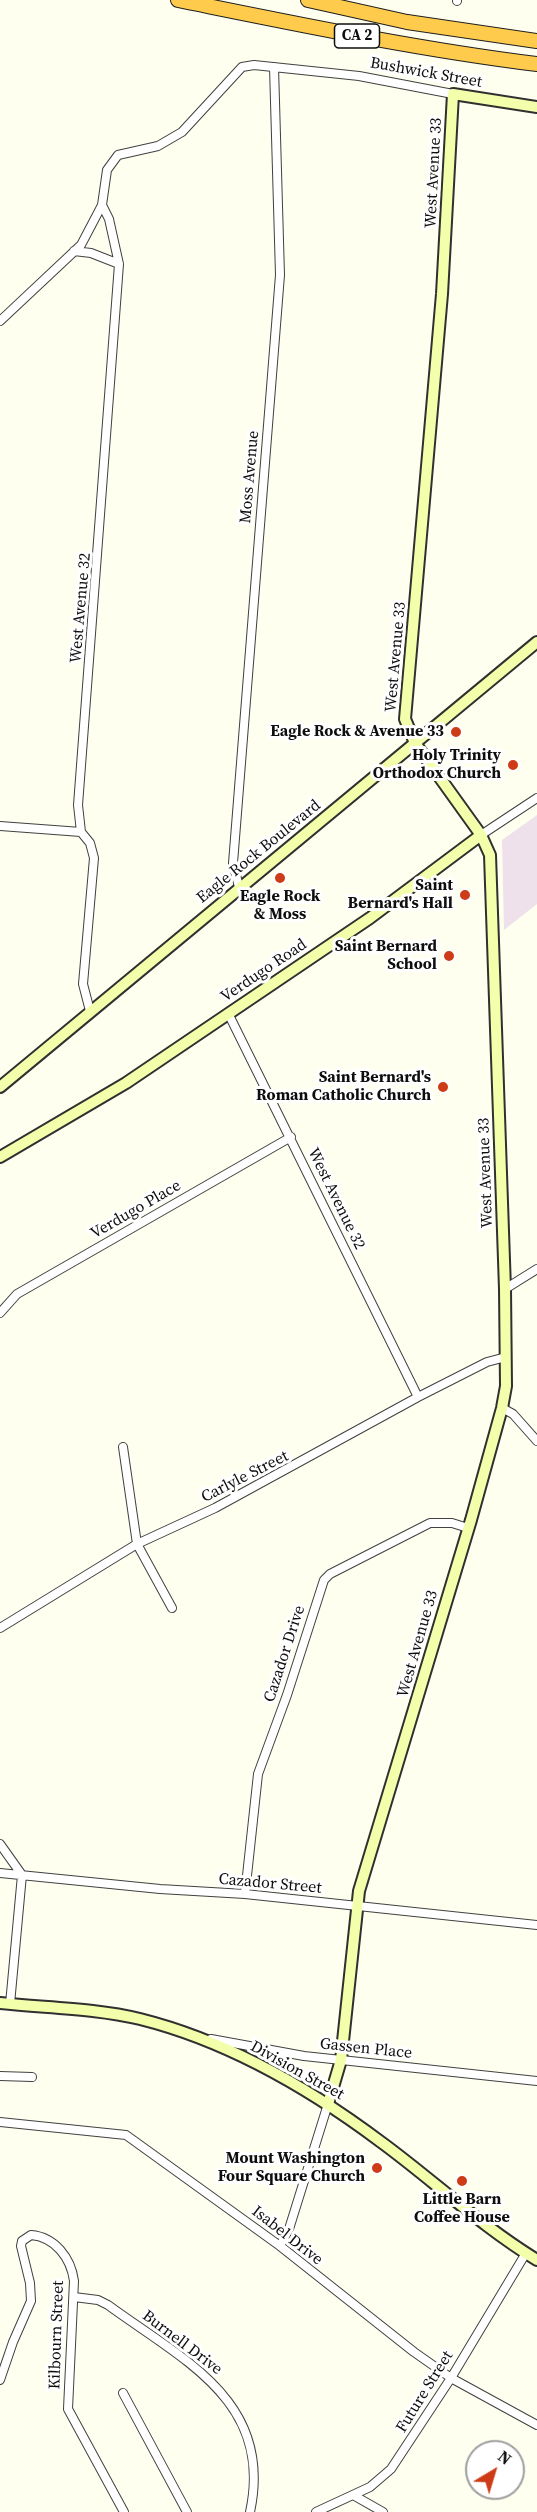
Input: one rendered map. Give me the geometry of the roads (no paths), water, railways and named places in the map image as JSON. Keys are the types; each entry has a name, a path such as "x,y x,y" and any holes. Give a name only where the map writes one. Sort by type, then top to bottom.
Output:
{"highway":[{"name":"CA 2","path":"178,0 390,42 470,56 537,64"},
{"name":"CA 2","path":"308,0 407,22 537,41"}],"street":[{"name":"Bushwick Street","path":"102,205 107,170 118,154 158,146 182,132 242,67 254,65 359,76 537,107"},
{"name":"Moss Avenue","path":"239,887 233,863 280,275 274,67"},
{"name":"West Avenue 33","path":"280,2246 289,2229 341,2060 356,1906 468,1528 502,1408 506,1386 505,1289 490,855 481,836 415,743 405,719 442,294 453,94"},
{"path":"0,321 81,244 102,205"},
{"name":"West Avenue 32","path":"90,1011 83,984 94,858 90,843 81,832 78,805 119,264 109,219 102,205"},
{"path":"74,251 91,253 119,264"},
{"name":"Eagle Rock Boulevard","path":"0,1087 537,642"},
{"name":"Verdugo Road","path":"0,1157 126,1083 370,918 481,836 537,798"},
{"path":"0,826 81,832"},
{"name":"West Avenue 32","path":"228,1013 418,1397"},
{"name":"Verdugo Place","path":"0,1313 17,1294 291,1137"},
{"path":"505,1289 537,1269"},
{"name":"Carlyle Street","path":"0,1628 137,1544 215,1508 487,1362 506,1357"},
{"path":"502,1408 513,1414 537,1441"},
{"path":"123,1447 137,1544 172,1608"},
{"name":"Cazador Drive","path":"245,1894 258,1774 287,1695 324,1580 330,1574 430,1523 452,1523 468,1528"},
{"path":"0,1844 22,1875 5,2004"},
{"name":"Cazador Street","path":"0,1873 160,1889 245,1894 537,1925"},
{"name":"Division Street","path":"5,2004 115,2014 139,2019 194,2036 246,2058 328,2104 537,2260"},
{"name":"Gassen Place","path":"194,2036 304,2056 537,2081"},
{"path":"0,2076 32,2077"},
{"name":"Isabel Drive","path":"0,2122 126,2135 280,2246 406,2346 451,2378 537,2425"},
{"name":"Kilbourn Street","path":"0,2380 31,2301 22,2241 31,2235 36,2235 57,2246 69,2261 74,2281 74,2297 68,2409 124,2512"},
{"name":"Future Street","path":"316,2512 370,2487 391,2469 451,2378 526,2253"},
{"name":"Burnell Drive","path":"74,2297 88,2298 108,2305 206,2376 227,2398 244,2428 252,2452 255,2480 250,2512"},
{"path":"123,2393 187,2512"},
{"path":"353,2495 383,2512"}],"place":[{"name":"Eagle Rock & Avenue 33","path":"456,732"},
{"name":"Holy Trinity Orthodox Church","path":"513,765"},
{"name":"Eagle Rock & Moss","path":"280,878"},
{"name":"Saint Bernard's Hall","path":"465,895"},
{"name":"Saint Bernard School","path":"449,956"},
{"name":"Saint Bernard's Roman Catholic Church","path":"443,1087"},
{"name":"Mount Washington Four Square Church","path":"377,2168"},
{"name":"Little Barn Coffee House","path":"462,2181"}]}
